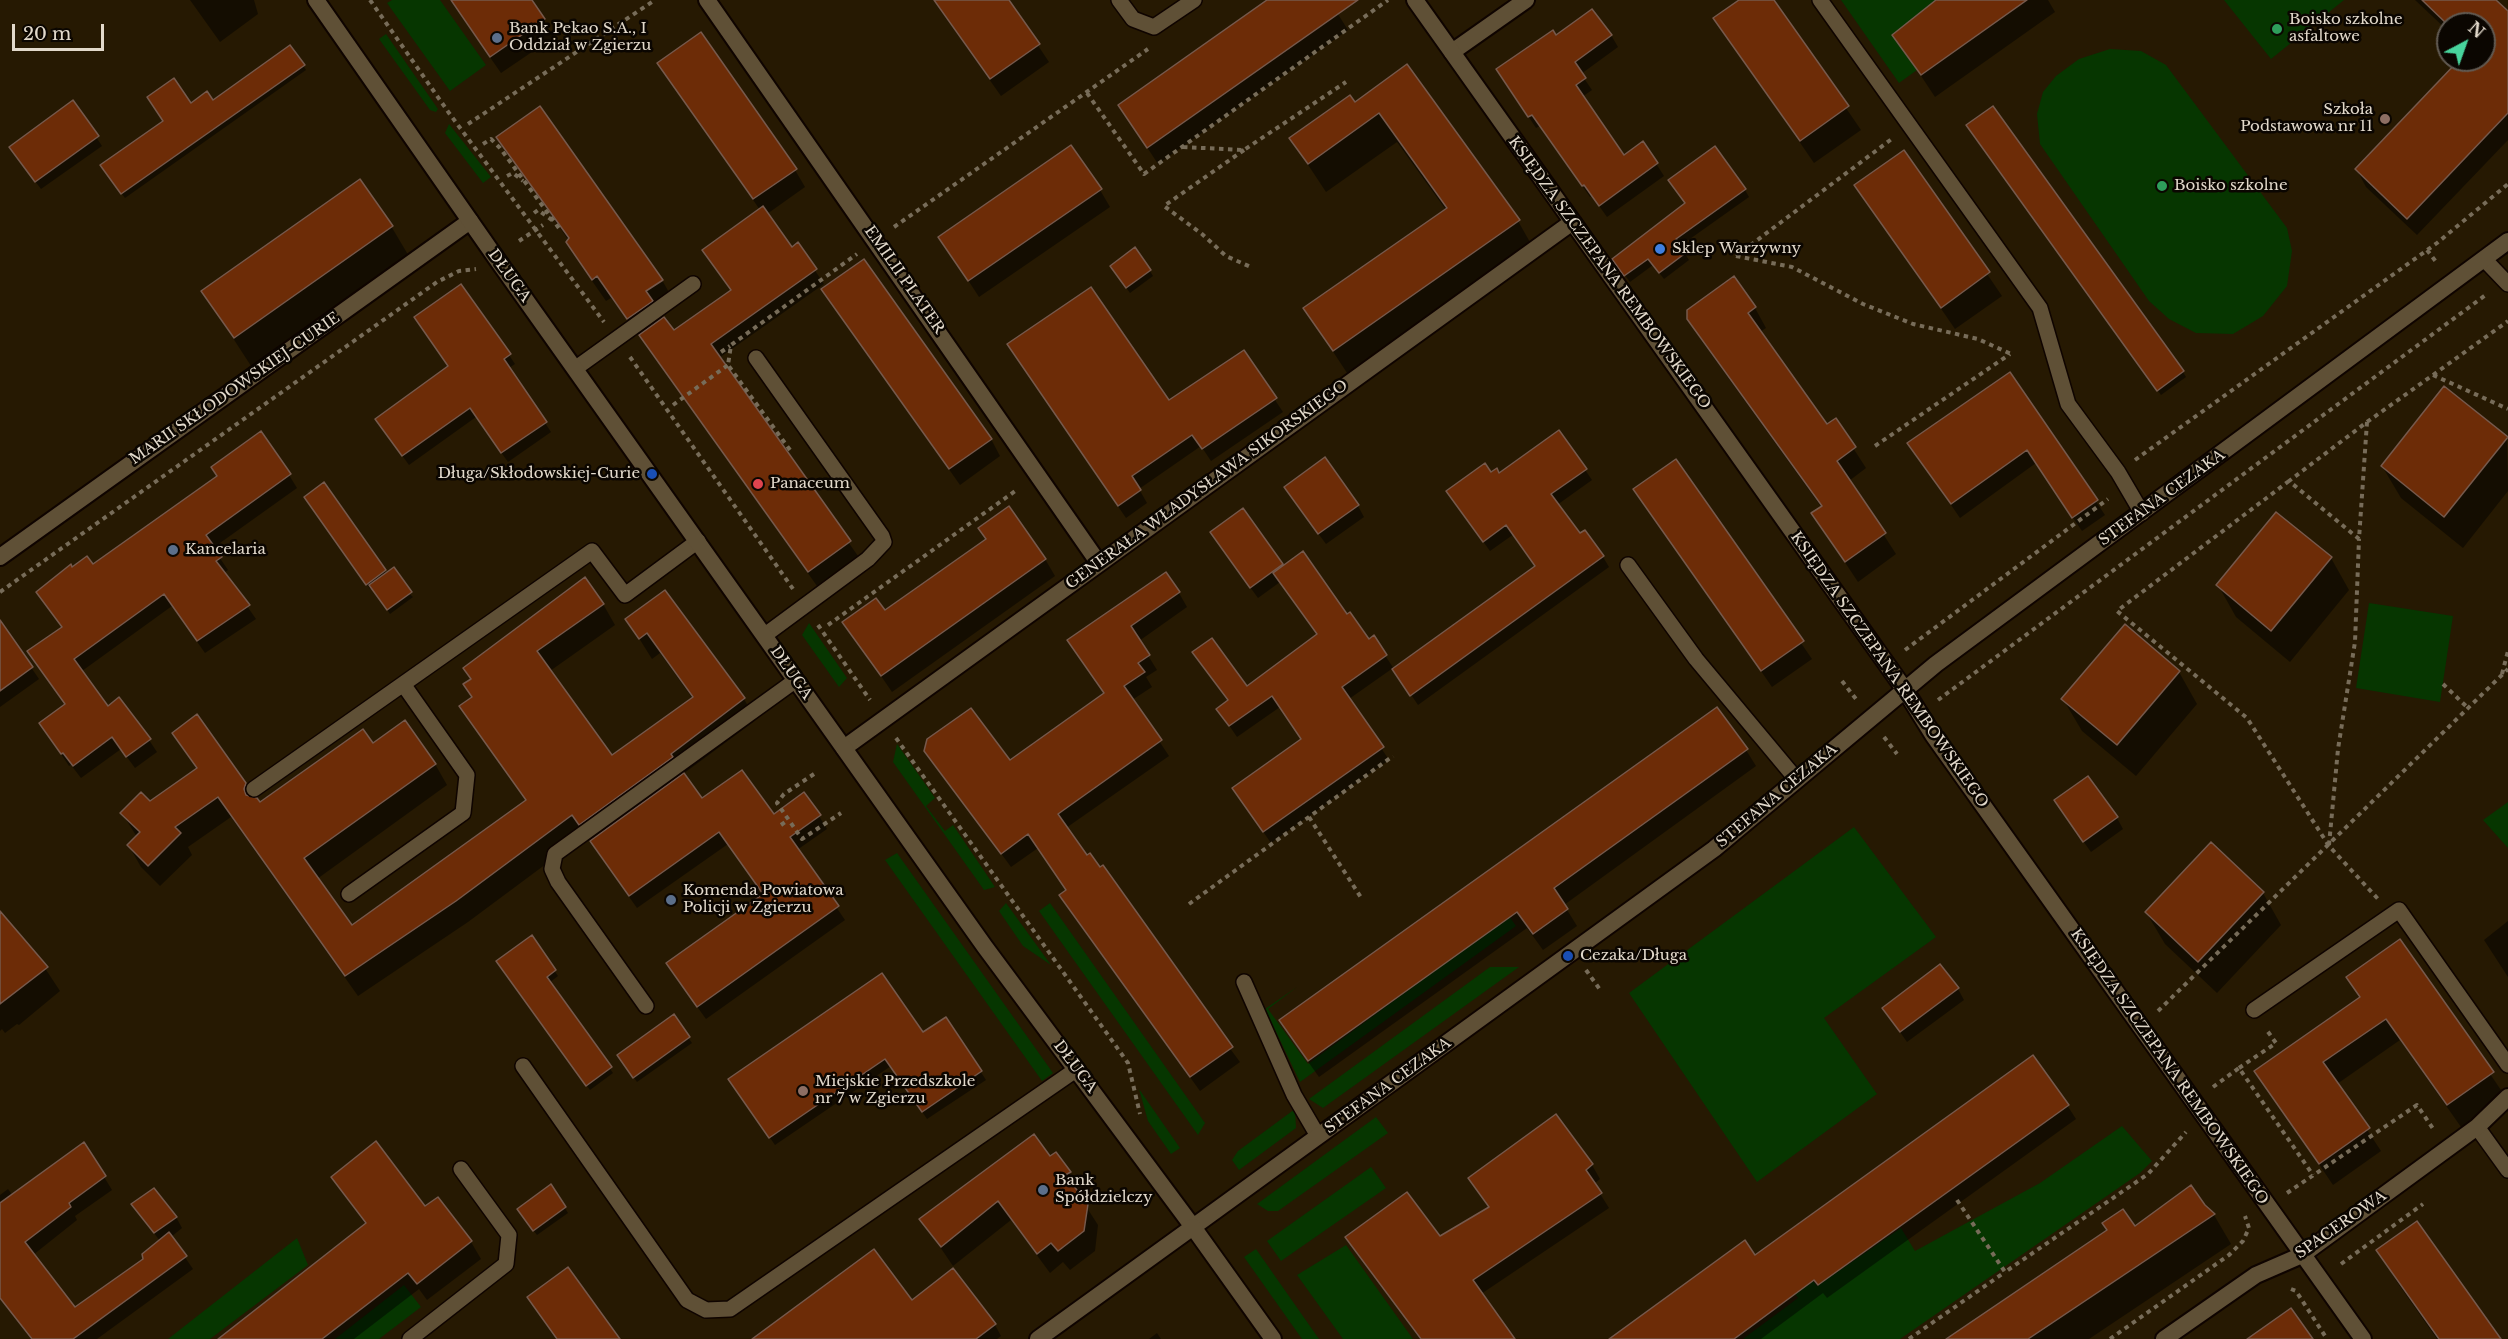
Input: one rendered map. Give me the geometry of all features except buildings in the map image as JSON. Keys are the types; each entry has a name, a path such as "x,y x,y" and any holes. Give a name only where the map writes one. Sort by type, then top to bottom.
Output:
{"street":[{"name":"DŁUGA","path":"316,0 985,947 1077,1069 1273,1339"},
{"name":"EMILII PLATER","path":"708,0 870,244 1098,561"},
{"name":"KSIĘDZA SZCZEPANA REMBOWSKIEGO","path":"1415,0 1571,223 1905,690 1933,735 2363,1339"},
{"path":"1452,52 1526,0"},
{"name":"MARII SKŁODOWSKIEJ-CURIE","path":"0,557 470,221"},
{"name":"GENERAŁA WŁADYSŁAWA SIKORSKIEGO","path":"844,748 971,657 1098,561 1571,223"},
{"name":"STEFANA CEZAKA","path":"1038,1339 1714,849 1936,664 2508,241"},
{"name":"SPACEROWA","path":"2164,1339 2256,1275 2302,1254 2477,1127 2508,1097"}],"lane":[{"path":"1119,0 1133,19 1154,27 1194,0"},
{"path":"1820,0 2040,308 2068,404 2118,472 2142,513"},
{"path":"2484,259 2506,283"},
{"path":"576,368 693,284"},
{"path":"756,358 884,542 868,559 765,635"},
{"path":"254,789 592,551 625,595 698,541"},
{"path":"1628,565 1696,659 1797,780"},
{"path":"646,1006 558,882 552,869 555,855 796,680"},
{"path":"349,894 463,813 467,775 403,684"},
{"path":"2254,1010 2399,910 2508,1065"},
{"path":"1244,982 1294,1095 1318,1136"},
{"path":"524,1066 687,1299 706,1310 730,1309 1077,1069"},
{"path":"2477,1127 2508,1170"},
{"path":"410,1339 506,1264 509,1235 461,1169"}],"path":[{"path":"370,0 449,113"},
{"path":"468,124 655,0"},
{"path":"721,352 870,244 1087,93 1144,174 1388,0"},
{"path":"1253,268 1226,256 1202,234 1164,206 1346,82"},
{"path":"1875,446 2011,354 1978,339 1913,324 1863,304 1792,267 1736,256 1894,138"},
{"path":"483,144 491,139 496,143 561,231"},
{"path":"1182,147 1244,150"},
{"path":"507,176 513,172 528,185"},
{"path":"1880,655 1895,642 1902,653 2106,502 2118,472 2437,243 2508,184"},
{"path":"534,213 538,210 555,222"},
{"path":"519,241 543,225"},
{"path":"0,592 437,282 459,271 480,268"},
{"path":"1933,735 1949,722 1936,701 2506,283"},
{"path":"2371,891 2329,846 2247,718 2117,611 2367,422 2508,321"},
{"path":"731,345 728,365 791,452"},
{"path":"673,405 728,365"},
{"path":"2433,375 2508,410"},
{"path":"2329,846 2338,749 2355,642 2367,422"},
{"path":"2289,481 2359,539"},
{"path":"828,625 1026,483"},
{"path":"2502,675 2508,651"},
{"path":"2142,1030 2157,1011 2329,846 2508,669"},
{"path":"2443,684 2468,708"},
{"path":"1189,904 1393,756"},
{"path":"814,774 784,794 777,803 788,820 802,839 842,813"},
{"path":"1309,817 1362,899"},
{"path":"781,825 788,820"},
{"path":"2208,1091 2276,1043 2265,1027"},
{"path":"2239,1068 2313,1175"},
{"path":"2282,1196 2417,1105 2440,1139"},
{"path":"1909,1339 2148,1174 2187,1132 2193,1140"},
{"path":"1957,1200 2005,1272"},
{"path":"2341,1264 2423,1204"},
{"path":"2110,1339 2229,1255 2243,1241 2249,1228 2243,1212"},
{"path":"2291,1289 2296,1291 2327,1339"}],"green space":[{"path":"392,0 440,0 486,65 450,91 387,3"},
{"path":"1841,0 1941,0 1893,35 1917,70 1899,83"},
{"name":"Boisko szkolne asfaltowe","path":"2224,0 2344,0 2271,59"},
{"path":"386,34 438,109 436,112 430,110 379,39"},
{"name":"Boisko szkolne","path":"2110,49 2141,51 2166,65 2287,228 2292,251 2287,286 2263,316 2233,334 2196,333 2169,319 2149,301 2040,144 2037,114 2043,92 2056,76 2079,59"},
{"path":"449,124 491,177 483,183 445,133"},
{"path":"2369,603 2453,616 2440,702 2356,688"},
{"path":"809,623 847,678 839,687 802,635"},
{"path":"897,744 935,798 926,806 945,831 953,825 995,887 984,890 893,762"},
{"path":"2508,802 2508,848 2483,820"},
{"path":"1854,827 1936,937 1824,1018 1877,1094 1757,1182 1629,993"},
{"path":"897,853 1053,1073 1042,1081 885,860"},
{"path":"1006,903 1051,965 1023,946 999,911"},
{"path":"1050,903 1205,1123 1198,1135 1039,911"},
{"path":"1509,916 1516,926 1300,1082 1265,1009 1297,987 1268,1009 1308,1064"},
{"path":"1490,967 1519,967 1323,1108 1309,1099"},
{"path":"1139,1089 1180,1148 1171,1154 1148,1121"},
{"path":"1295,1109 1296,1128 1239,1170 1232,1160 1238,1151"},
{"path":"1376,1117 1388,1133 1278,1211 1268,1211 1257,1204"},
{"path":"2122,1126 2152,1161 2140,1173 1900,1339 1743,1339 1798,1298 1782,1275 1799,1263 1817,1286 1901,1228 1915,1251 2040,1183"},
{"path":"1371,1167 1386,1188 1281,1261 1267,1241"},
{"path":"297,1238 308,1265 210,1339 168,1339"},
{"path":"1346,1245 1413,1339 1343,1339 1297,1275"},
{"path":"1256,1249 1319,1339 1302,1339 1244,1257"},
{"path":"404,1285 421,1307 379,1339 335,1339"}],"place":[{"name":"Boisko szkolne asfaltowe","path":"2277,29"},
{"name":"Bank Pekao S.A., I Oddział w Zgierzu","path":"497,38"},
{"name":"Szkoła Podstawowa nr 11","path":"2385,119"},
{"name":"Boisko szkolne","path":"2162,186"},
{"name":"Sklep Warzywny","path":"1660,249"},
{"name":"Długa/Skłodowskiej-Curie","path":"652,474"},
{"name":"Panaceum","path":"758,484"},
{"name":"Kancelaria","path":"173,550"},
{"name":"Komenda Powiatowa Policji w Zgierzu","path":"671,900"},
{"name":"Cezaka/Długa","path":"1568,956"},
{"name":"Miejskie Przedszkole nr 7 w Zgierzu","path":"803,1091"},
{"name":"Bank Spółdzielczy","path":"1043,1190"}]}
